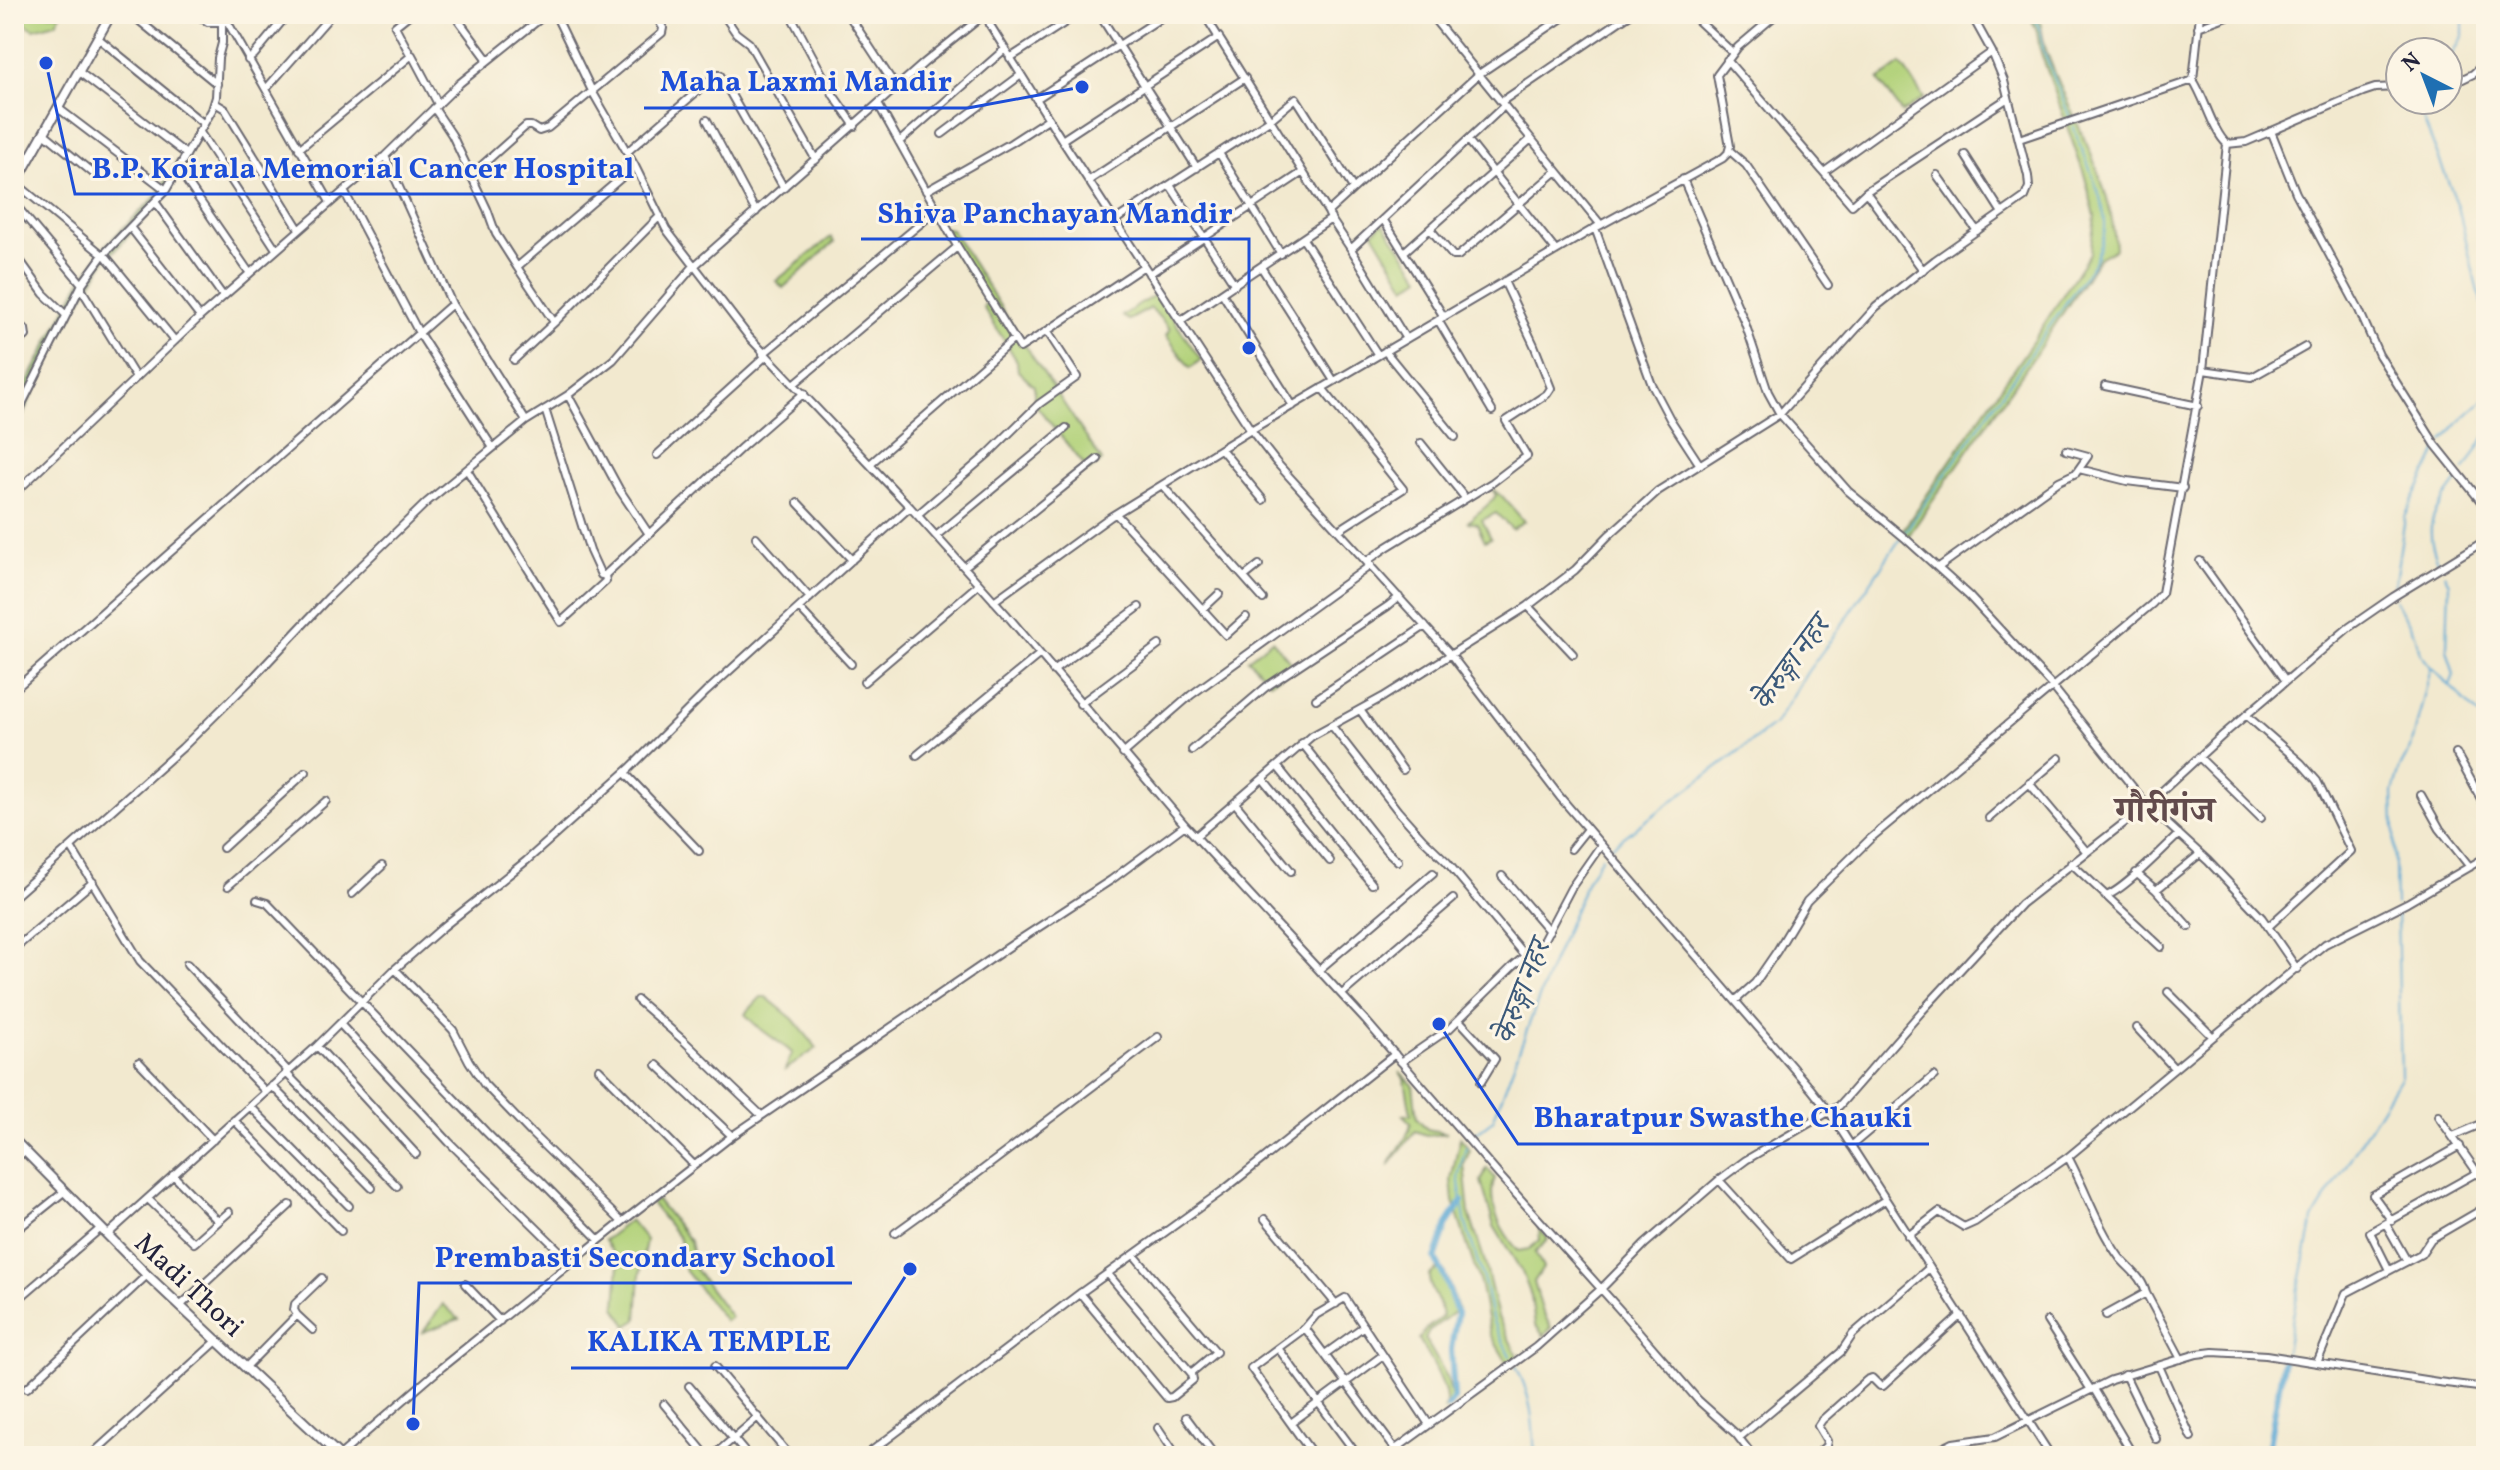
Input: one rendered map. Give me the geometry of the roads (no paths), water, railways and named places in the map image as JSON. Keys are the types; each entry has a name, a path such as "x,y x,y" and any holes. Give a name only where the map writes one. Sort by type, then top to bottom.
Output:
{"main road":[{"path":"15,184 111,14"},
{"name":"Madi Thori","path":"14,1140 147,1275 340,1456"}],"street":[{"path":"131,14 217,84"},
{"path":"196,14 208,22 224,19"},
{"path":"248,60 288,14"},
{"path":"266,89 332,14"},
{"path":"410,14 395,26 426,77 436,106 471,175 496,234 554,322"},
{"path":"454,14 488,60"},
{"path":"14,494 249,272 385,156 488,60 546,14"},
{"path":"555,14 576,52 592,91 671,238 765,355 804,393 964,567 1185,825 1320,969 1698,1400 1740,1437 1753,1456"},
{"path":"471,175 526,126 544,131 662,33 663,28 655,14"},
{"path":"723,14 736,33 749,43 816,160"},
{"path":"790,14 834,96 855,126"},
{"path":"848,14 896,87"},
{"path":"14,897 182,748 427,502 526,421 568,395 613,360 693,267 896,87 986,14 1048,119 1251,430 1276,462 1451,655 1560,797 1830,1113 2051,1456"},
{"path":"1010,58 1078,14"},
{"path":"1099,14 1197,168"},
{"path":"1036,99 1167,14"},
{"path":"1204,14 1406,339"},
{"path":"1430,14 1598,226 1652,385 1700,465"},
{"path":"1180,321 1303,239 1353,188 1479,74 1568,14"},
{"path":"1351,249 1503,104 1630,14"},
{"path":"1691,14 1733,53"},
{"path":"1196,836 1302,743 1528,606 1575,570 1658,491 1780,414 1876,307 2025,197 2029,187 2008,98 1992,52 1971,14"},
{"path":"2200,14 2193,80 2221,138 2227,144 2238,144 2350,96 2384,88"},
{"path":"2198,27 2233,14"},
{"path":"994,601 1116,514 1251,430 1598,226 1723,158 1730,146 1717,75 1733,53 1774,15"},
{"path":"14,427 23,402 82,284 104,254 166,190 215,103 224,19"},
{"path":"224,19 330,202"},
{"path":"1062,140 1219,37"},
{"path":"98,38 204,124"},
{"path":"899,142 1005,49"},
{"path":"1824,172 1992,52"},
{"path":"299,149 411,56"},
{"path":"1727,60 1852,205 1866,192 2008,98"},
{"path":"2464,78 2486,62"},
{"path":"79,72 186,154"},
{"path":"627,152 716,75 720,75 784,188"},
{"path":"942,134 1021,75"},
{"path":"1088,181 1245,78"},
{"path":"2019,139 2193,80"},
{"path":"1114,221 1271,119 1296,98 1353,188"},
{"path":"215,103 225,109 299,229"},
{"path":"878,104 957,247 1020,348 1144,266"},
{"path":"58,108 166,190"},
{"path":"926,191 1048,119"},
{"path":"707,120 756,212"},
{"path":"199,131 276,249"},
{"path":"2271,131 2296,193 2359,310 2379,355 2435,444 2485,506"},
{"path":"44,133 94,174"},
{"path":"1404,252 1531,139"},
{"path":"1468,140 1556,251"},
{"path":"1736,1000 1755,983 1807,901 1871,838 2162,593 2198,406 2227,144"},
{"path":"1729,150 1746,165 1828,285"},
{"path":"1219,153 1281,254"},
{"path":"1965,155 2002,213"},
{"path":"385,156 452,304 526,421"},
{"path":"517,267 635,166"},
{"path":"178,169 249,272"},
{"path":"1430,229 1453,256 1458,256 1557,171"},
{"path":"1149,274 1303,172"},
{"path":"1937,175 1977,231"},
{"path":"1683,179 1745,323 1768,392 1780,414 1848,491 1969,596 2053,687 2147,805 2200,854 2268,927 2297,969"},
{"path":"15,184 104,254 175,341"},
{"path":"1170,185 1235,285"},
{"path":"344,191 419,333 493,448"},
{"path":"1866,192 1923,270"},
{"path":"14,203 82,284 82,290 136,378"},
{"path":"156,203 223,296"},
{"path":"657,455 765,355 937,210"},
{"path":"514,360 660,216"},
{"path":"1383,219 1492,411"},
{"path":"130,227 200,317"},
{"path":"1303,239 1382,353 1455,437"},
{"path":"794,384 957,247"},
{"path":"14,252 44,294 66,315"},
{"path":"1261,267 1334,381"},
{"path":"1123,754 1191,695 1369,563 1524,460 1526,452 1506,421 1547,394 1551,388 1504,281"},
{"path":"1222,293 1293,406"},
{"path":"14,690 452,304"},
{"path":"14,318 25,329 26,336 14,344"},
{"path":"917,515 988,454 1039,404 1077,377 1047,331"},
{"path":"870,464 1014,339"},
{"path":"2203,370 2252,377 2305,347"},
{"path":"2105,386 2198,406"},
{"path":"1322,388 1403,489 1339,530"},
{"path":"605,575 804,393"},
{"path":"568,395 619,489 649,534"},
{"path":"545,409 590,551 601,575 605,575"},
{"path":"936,536 1066,428"},
{"path":"1421,443 1465,498"},
{"path":"1221,449 1263,500"},
{"path":"1939,567 2079,469 2088,456 2066,450"},
{"path":"964,567 1098,459"},
{"path":"2079,469 2127,481 2183,488"},
{"path":"467,470 561,622 606,581 605,575"},
{"path":"1162,485 1263,599"},
{"path":"798,503 852,560"},
{"path":"14,1303 148,1199 317,1046 395,969 526,861 625,773 706,692 910,507"},
{"path":"1116,514 1226,635 1246,617"},
{"path":"756,537 810,598"},
{"path":"1386,1456 1536,1347 1601,1289 1645,1244 1719,1180 1746,1160 1839,1106 2000,925 2071,863 2147,805 2246,715 2361,618 2486,540"},
{"path":"2200,561 2286,681"},
{"path":"1244,577 1259,565"},
{"path":"864,682 979,584"},
{"path":"1203,609 1219,594"},
{"path":"1192,750 1266,687 1399,597"},
{"path":"1528,606 1573,654"},
{"path":"1053,671 1139,607"},
{"path":"799,608 851,664"},
{"path":"1316,699 1425,626"},
{"path":"1080,704 1159,645"},
{"path":"917,755 1040,654"},
{"path":"1360,710 1403,770"},
{"path":"2246,715 2317,781 2351,851 2268,927"},
{"path":"1332,726 1398,811 1447,862 1525,956"},
{"path":"1302,743 1385,849 1398,861"},
{"path":"2456,753 2486,808"},
{"path":"2199,757 2261,818"},
{"path":"1989,818 2059,758"},
{"path":"1277,766 1372,884"},
{"path":"223,848 306,772"},
{"path":"625,773 699,851"},
{"path":"1263,779 1330,861"},
{"path":"2029,783 2086,851"},
{"path":"2421,795 2440,829 2470,867"},
{"path":"228,886 326,801"},
{"path":"1235,803 1291,871"},
{"path":"340,1456 417,1388 732,1136 1111,880 1185,825"},
{"path":"1571,849 1587,829"},
{"path":"2105,896 2111,896 2179,834"},
{"path":"1401,1062 1459,1020 1543,941 1571,888 1601,845"},
{"path":"71,847 140,961 372,1188"},
{"path":"2156,890 2200,854"},
{"path":"1908,1236 1939,1212 1960,1226 1970,1225 2068,1157 2325,944 2407,903 2486,857"},
{"path":"2071,863 2161,947"},
{"path":"352,894 382,866"},
{"path":"1320,969 1433,873"},
{"path":"2136,873 2189,927"},
{"path":"1502,876 1549,931"},
{"path":"14,949 93,882"},
{"path":"1342,994 1453,899"},
{"path":"257,900 267,903 496,1142 522,1163 599,1240"},
{"path":"187,964 397,1186"},
{"path":"395,969 453,1030 484,1084 622,1222"},
{"path":"2168,992 2213,1037"},
{"path":"637,1000 761,1115"},
{"path":"1459,1020 1495,1059 1481,1082"},
{"path":"340,1024 449,1142 572,1263"},
{"path":"2137,1028 2174,1068"},
{"path":"895,1233 1158,1037"},
{"path":"317,1046 416,1154"},
{"path":"865,1456 1080,1293 1225,1189 1395,1054"},
{"path":"139,1062 213,1140"},
{"path":"657,1065 732,1136"},
{"path":"599,1069 694,1165"},
{"path":"1851,1146 1934,1076"},
{"path":"250,1106 349,1206"},
{"path":"2438,1116 2486,1185"},
{"path":"234,1120 341,1231"},
{"path":"2453,1136 2486,1122"},
{"path":"2363,1200 2460,1146"},
{"path":"14,1160 25,1151"},
{"path":"2068,1157 2095,1217 2116,1251 2140,1279 2181,1359"},
{"path":"2389,1270 2369,1234 2478,1172"},
{"path":"173,1175 218,1221"},
{"path":"1719,1180 1791,1259 1885,1200"},
{"path":"14,1232 65,1191"},
{"path":"2373,1195 2407,1261"},
{"path":"148,1199 194,1243 229,1212"},
{"path":"180,1306 290,1205"},
{"path":"2317,1363 2346,1293 2421,1254 2431,1239 2486,1207"},
{"path":"1265,1219 1336,1304"},
{"path":"1134,1255 1216,1352 1191,1373"},
{"path":"1740,1437 1841,1352 1853,1334 1929,1268"},
{"path":"1080,1293 1167,1398 1172,1397 1193,1380 1191,1373 1108,1274"},
{"path":"27,1388 147,1275"},
{"path":"313,1330 297,1315 295,1304 322,1278"},
{"path":"465,1284 500,1321"},
{"path":"2106,1315 2146,1293"},
{"path":"1314,1456 1251,1368 1305,1328 1316,1315 1345,1298 1428,1423"},
{"path":"246,1367 297,1315"},
{"path":"1815,1456 1827,1441 1819,1431 1822,1420 1867,1380 1872,1378 1883,1386 1961,1315"},
{"path":"2047,1321 2130,1450"},
{"path":"1325,1354 1364,1326"},
{"path":"1305,1328 1395,1449"},
{"path":"90,1456 218,1340"},
{"path":"1278,1348 1358,1456"},
{"path":"1933,1456 1953,1443 1995,1437 2125,1375 2205,1353 2234,1352 2486,1388"},
{"path":"1291,1423 1383,1355"},
{"path":"715,1366 790,1456"},
{"path":"2159,1366 2191,1437"},
{"path":"2125,1375 2156,1439"},
{"path":"689,1386 748,1456"},
{"path":"664,1404 707,1456"},
{"path":"713,1456 758,1417"},
{"path":"1186,1417 1215,1456"},
{"path":"1158,1428 1177,1456"}],"waterway":[{"name":"केेरुङ्गा नहर","path":"2033,14 2041,33 2043,50 2070,118"},
{"path":"2462,36 2463,14"},
{"path":"2422,116 2458,206 2478,292 2486,311"},
{"name":"केेरुङ्गा नहर","path":"1905,532 2098,254 2104,233 2103,210 2073,126"},
{"path":"2443,441 2486,398"},
{"path":"2465,470 2486,435"},
{"path":"2393,594 2405,517 2438,449"},
{"path":"2439,564 2431,537 2433,518 2460,477"},
{"name":"केेरुङ्गा नहर","path":"1612,846 1775,724 1900,539"},
{"path":"2444,574 2449,583 2447,649 2454,675 2450,685"},
{"path":"2395,600 2415,634 2420,653 2486,722"},
{"path":"2396,905 2393,792 2400,768 2411,748 2431,668"},
{"name":"केरुङ्गा नहर","path":"1472,1136 1493,1120 1551,966 1587,880 1602,857"},
{"path":"2285,1355 2313,1219 2401,1076 2397,912"},
{"path":"1466,1147 1458,1176 1465,1221 1493,1322 1510,1356"},
{"path":"1448,1407 1454,1398 1451,1349 1457,1313 1435,1259 1447,1224 1462,1201"},
{"path":"2267,1456 2284,1358"},
{"path":"1516,1366 1529,1399 1535,1456"}],"place":[{"name":"B.P. Koirala Memorial Cancer Hospital","path":"46,63"},
{"name":"Maha Laxmi Mandir","path":"1082,87"},
{"name":"Shiva Panchayan Mandir","path":"1249,348"},
{"name":"Bharatpur Swasthe Chauki","path":"1439,1024"},
{"name":"KALIKA TEMPLE","path":"910,1269"},
{"name":"Prembasti Secondary School","path":"413,1424"}],"district":[{"name":"गौरीगंज","path":"2165,809"}]}
